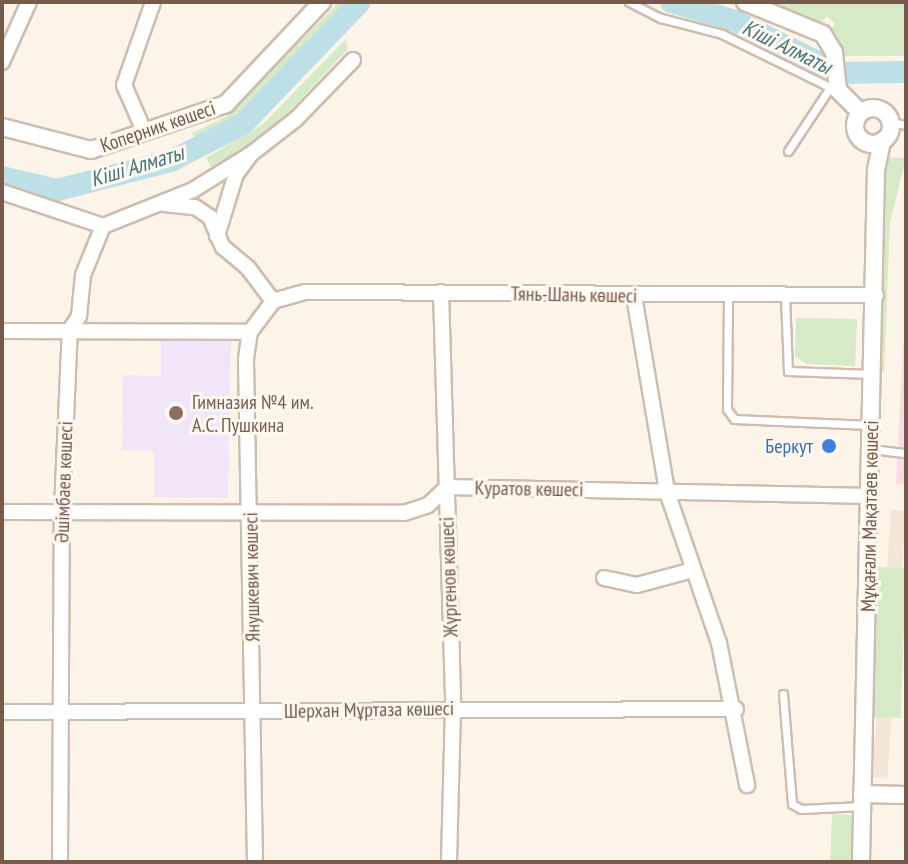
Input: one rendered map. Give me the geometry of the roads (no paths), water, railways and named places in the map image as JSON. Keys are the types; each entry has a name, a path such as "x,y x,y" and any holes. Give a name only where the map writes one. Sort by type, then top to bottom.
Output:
{"street":[{"path":"2,62 29,2"},
{"path":"144,131 124,85 153,2"},
{"name":"Коперник көшесі","path":"2,127 76,150 91,150 226,104 322,2"},
{"path":"745,2 823,34 834,74 860,112"},
{"path":"2,192 103,226 160,204 251,154 296,119 353,60"},
{"path":"874,108 898,123 874,142 854,126 860,112 874,108"},
{"name":"Мұқағали Мақатаев көшесі","path":"861,862 876,295 874,142"},
{"path":"217,236 233,182 251,154"},
{"path":"2,331 250,332 273,301 217,236 210,217 195,207 160,204"},
{"name":"Әшімбаев көшесі","path":"60,862 62,510 70,330 79,316 83,275 103,226"},
{"name":"Тянь-Шань көшесі","path":"273,301 305,292 876,295"},
{"name":"Жүргенов көшесі","path":"441,292 453,708 449,862"},
{"path":"634,296 667,492 736,709 747,785"},
{"name":"Янушкевич көшесі","path":"250,332 247,468 252,511 255,862"},
{"name":"Куратов көшесі","path":"2,512 404,513 428,505 447,487 871,496"},
{"path":"604,578 637,585 693,570"},
{"name":"Шерхан Мұртаза көшесі","path":"2,712 736,709"},
{"path":"862,800 906,795"}],"lane":[{"path":"629,2 661,18 722,34 834,74 788,151"},
{"path":"728,296 727,409 734,419 872,425"},
{"path":"785,296 788,371 874,374"},
{"path":"871,449 906,453"},
{"path":"783,694 792,804 801,809 862,800"}],"waterway":[{"name":"Кіші Алматы","path":"2,177 57,190 171,161 243,124 360,2"},
{"name":"Кіші Алматы","path":"671,2 735,21 840,73 906,72"}],"place":[{"name":"Гимназия №4 им. А.С. Пушкина","path":"176,413"},
{"name":"Беркут","path":"829,446"}]}
